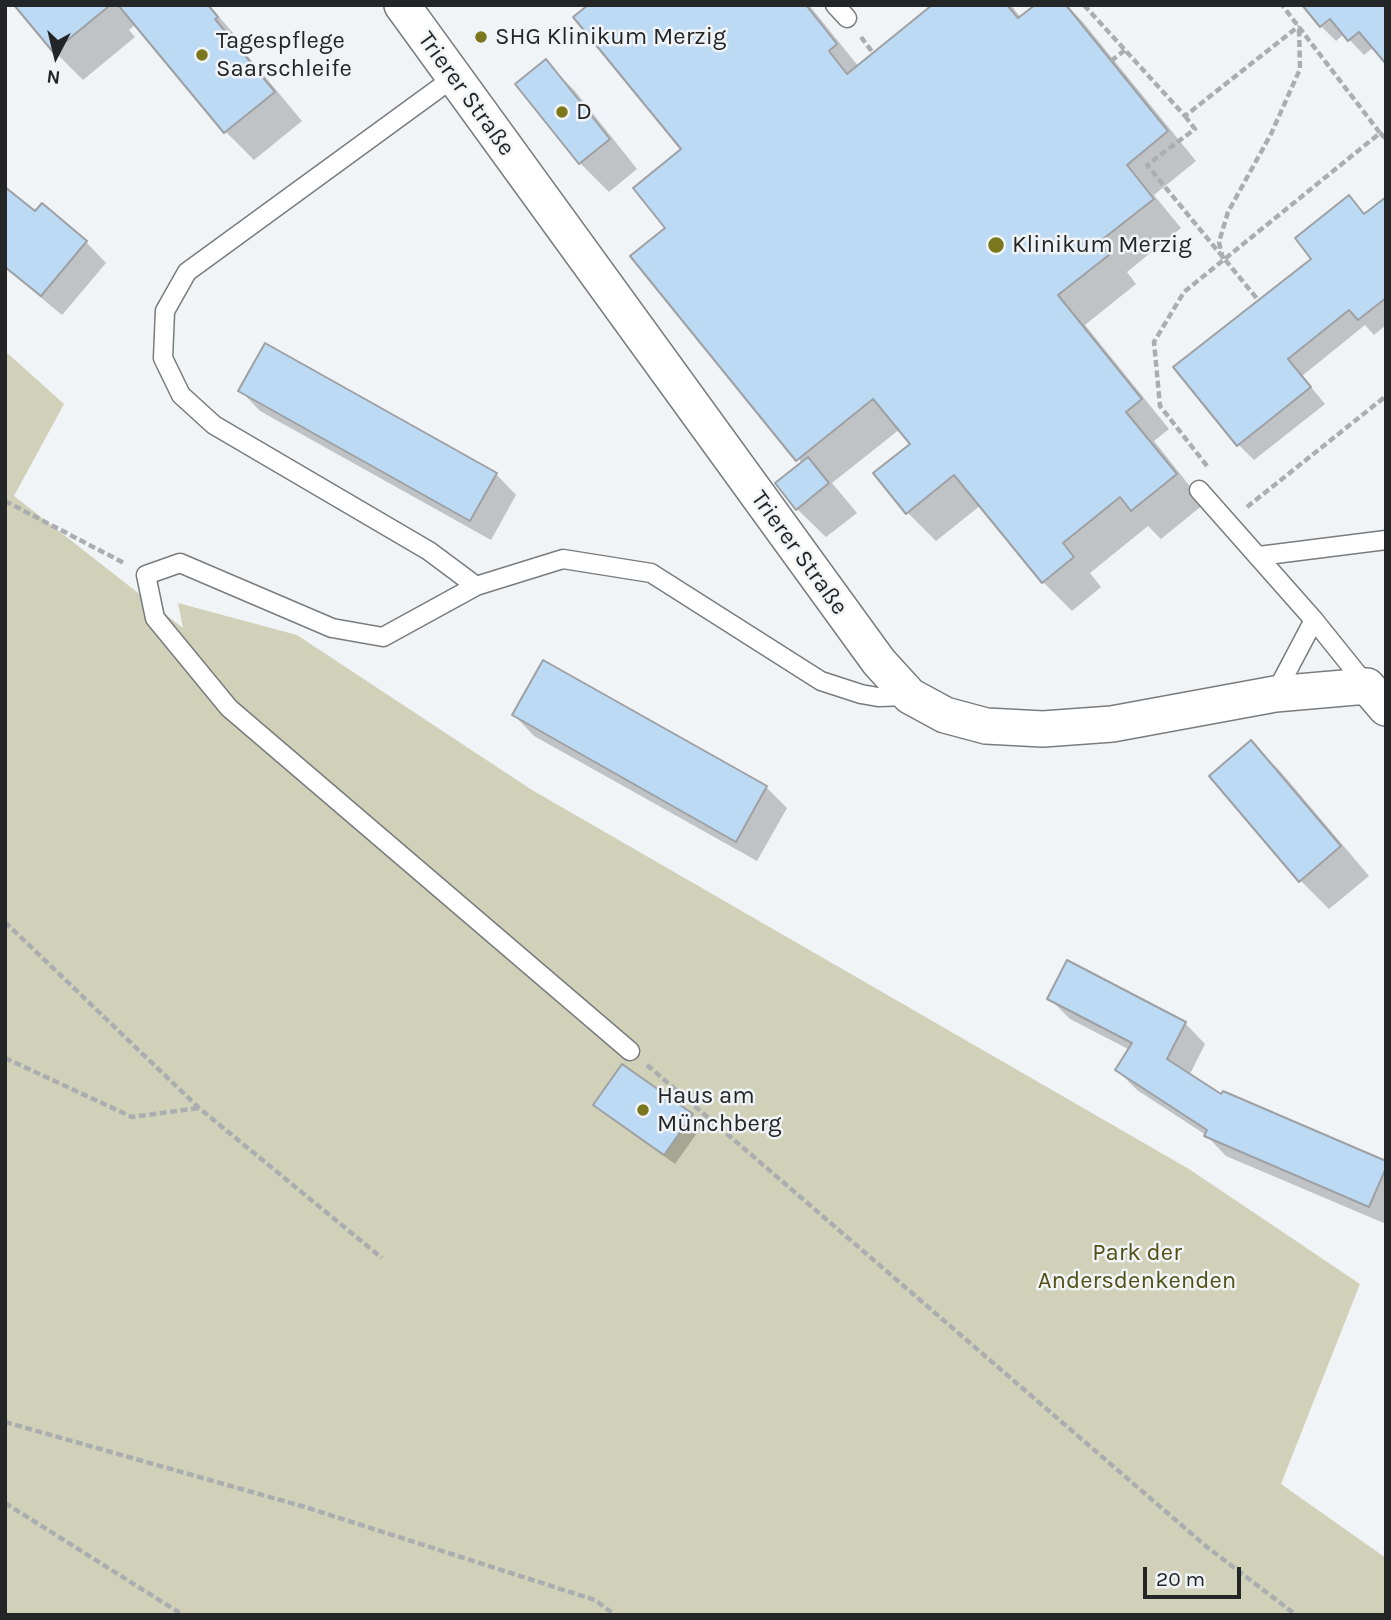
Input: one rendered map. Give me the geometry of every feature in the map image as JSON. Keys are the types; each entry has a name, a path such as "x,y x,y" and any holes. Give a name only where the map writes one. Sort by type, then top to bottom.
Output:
{"street":[{"name":"Trierer Straße","path":"402,5 879,662 910,696 945,715 986,726 1043,729 1112,724 1276,694 1377,697"}],"lane":[{"path":"453,78 187,272 165,311 163,358 181,395 214,425 429,551 476,586"},
{"path":"1199,490 1259,556 1377,697"},
{"path":"1259,556 1386,540"},
{"path":"630,1051 229,708 155,618 146,575 180,563 332,628 383,637 476,586 563,559 651,573 821,681 869,695 910,696"},
{"path":"1276,694 1314,620"}],"path":[{"path":"1084,5 1195,129 1147,164 1259,301"},
{"path":"1282,5 1386,139"},
{"path":"1185,116 1299,26"},
{"path":"1223,259 1219,242 1228,212 1271,134 1300,69 1299,26"},
{"path":"1111,61 1125,50"},
{"path":"1199,490 1207,467 1160,406 1154,342 1184,292 1380,133"},
{"path":"1227,522 1386,396"},
{"path":"5,501 146,575"},
{"path":"5,922 199,1108 382,1258"},
{"path":"630,1051 1207,1548 1296,1615"},
{"path":"5,1058 132,1117 199,1108"},
{"path":"5,1422 305,1507 595,1600 615,1615"},
{"path":"5,1503 183,1615"}],"green space":[{"name":"Park der Andersdenkenden","path":"5,351 64,404 14,496 183,628 178,603 297,635 532,790 1189,1169 1360,1284 1281,1484 1386,1558 1386,1615 5,1615"}],"building":[{"path":"14,5 106,5 108,7 53,52"},
{"name":"Tagespflege Saarschleife","path":"118,5 208,5 218,17 215,19 275,92 224,133"},
{"path":"588,5 806,5 837,44 829,51 847,74 932,5 1007,5 1018,18 1035,5 1066,5 1168,131 1127,165 1154,199 1099,242 1109,255 1058,295 1142,399 1126,412 1177,474 1131,511 1120,497 1063,543 1074,557 1042,583 954,475 906,514 873,473 910,444 873,399 796,461 630,256 665,228 633,188 681,149 573,17"},
{"path":"1302,5 1386,5 1386,64 1359,32 1348,41 1330,19 1320,27"},
{"name":"D","path":"546,59 610,139 579,164 515,84"},
{"path":"5,187 35,211 42,203 87,241 41,296 5,267"},
{"path":"1349,195 1364,214 1386,197 1386,298 1358,320 1349,310 1288,359 1311,387 1237,446 1173,367 1311,259 1295,238"},
{"path":"265,343 497,473 470,521 238,391"},
{"path":"808,457 829,483 796,510 775,483"},
{"path":"543,660 767,786 736,842 512,715"},
{"path":"1251,740 1341,846 1299,882 1209,776"},
{"path":"1067,960 1186,1022 1167,1059 1221,1094 1223,1091 1386,1161 1386,1168 1369,1207 1204,1136 1207,1130 1115,1070 1132,1043 1047,999"},
{"name":"Haus am Münchberg","path":"622,1064 693,1114 664,1155 593,1105"}],"place":[{"name":"SHG Klinikum Merzig","path":"481,37"},
{"name":"Tagespflege Saarschleife","path":"202,55"},
{"name":"D","path":"562,112"},
{"name":"Klinikum Merzig","path":"996,245"},
{"name":"Haus am Münchberg","path":"643,1110"}]}
